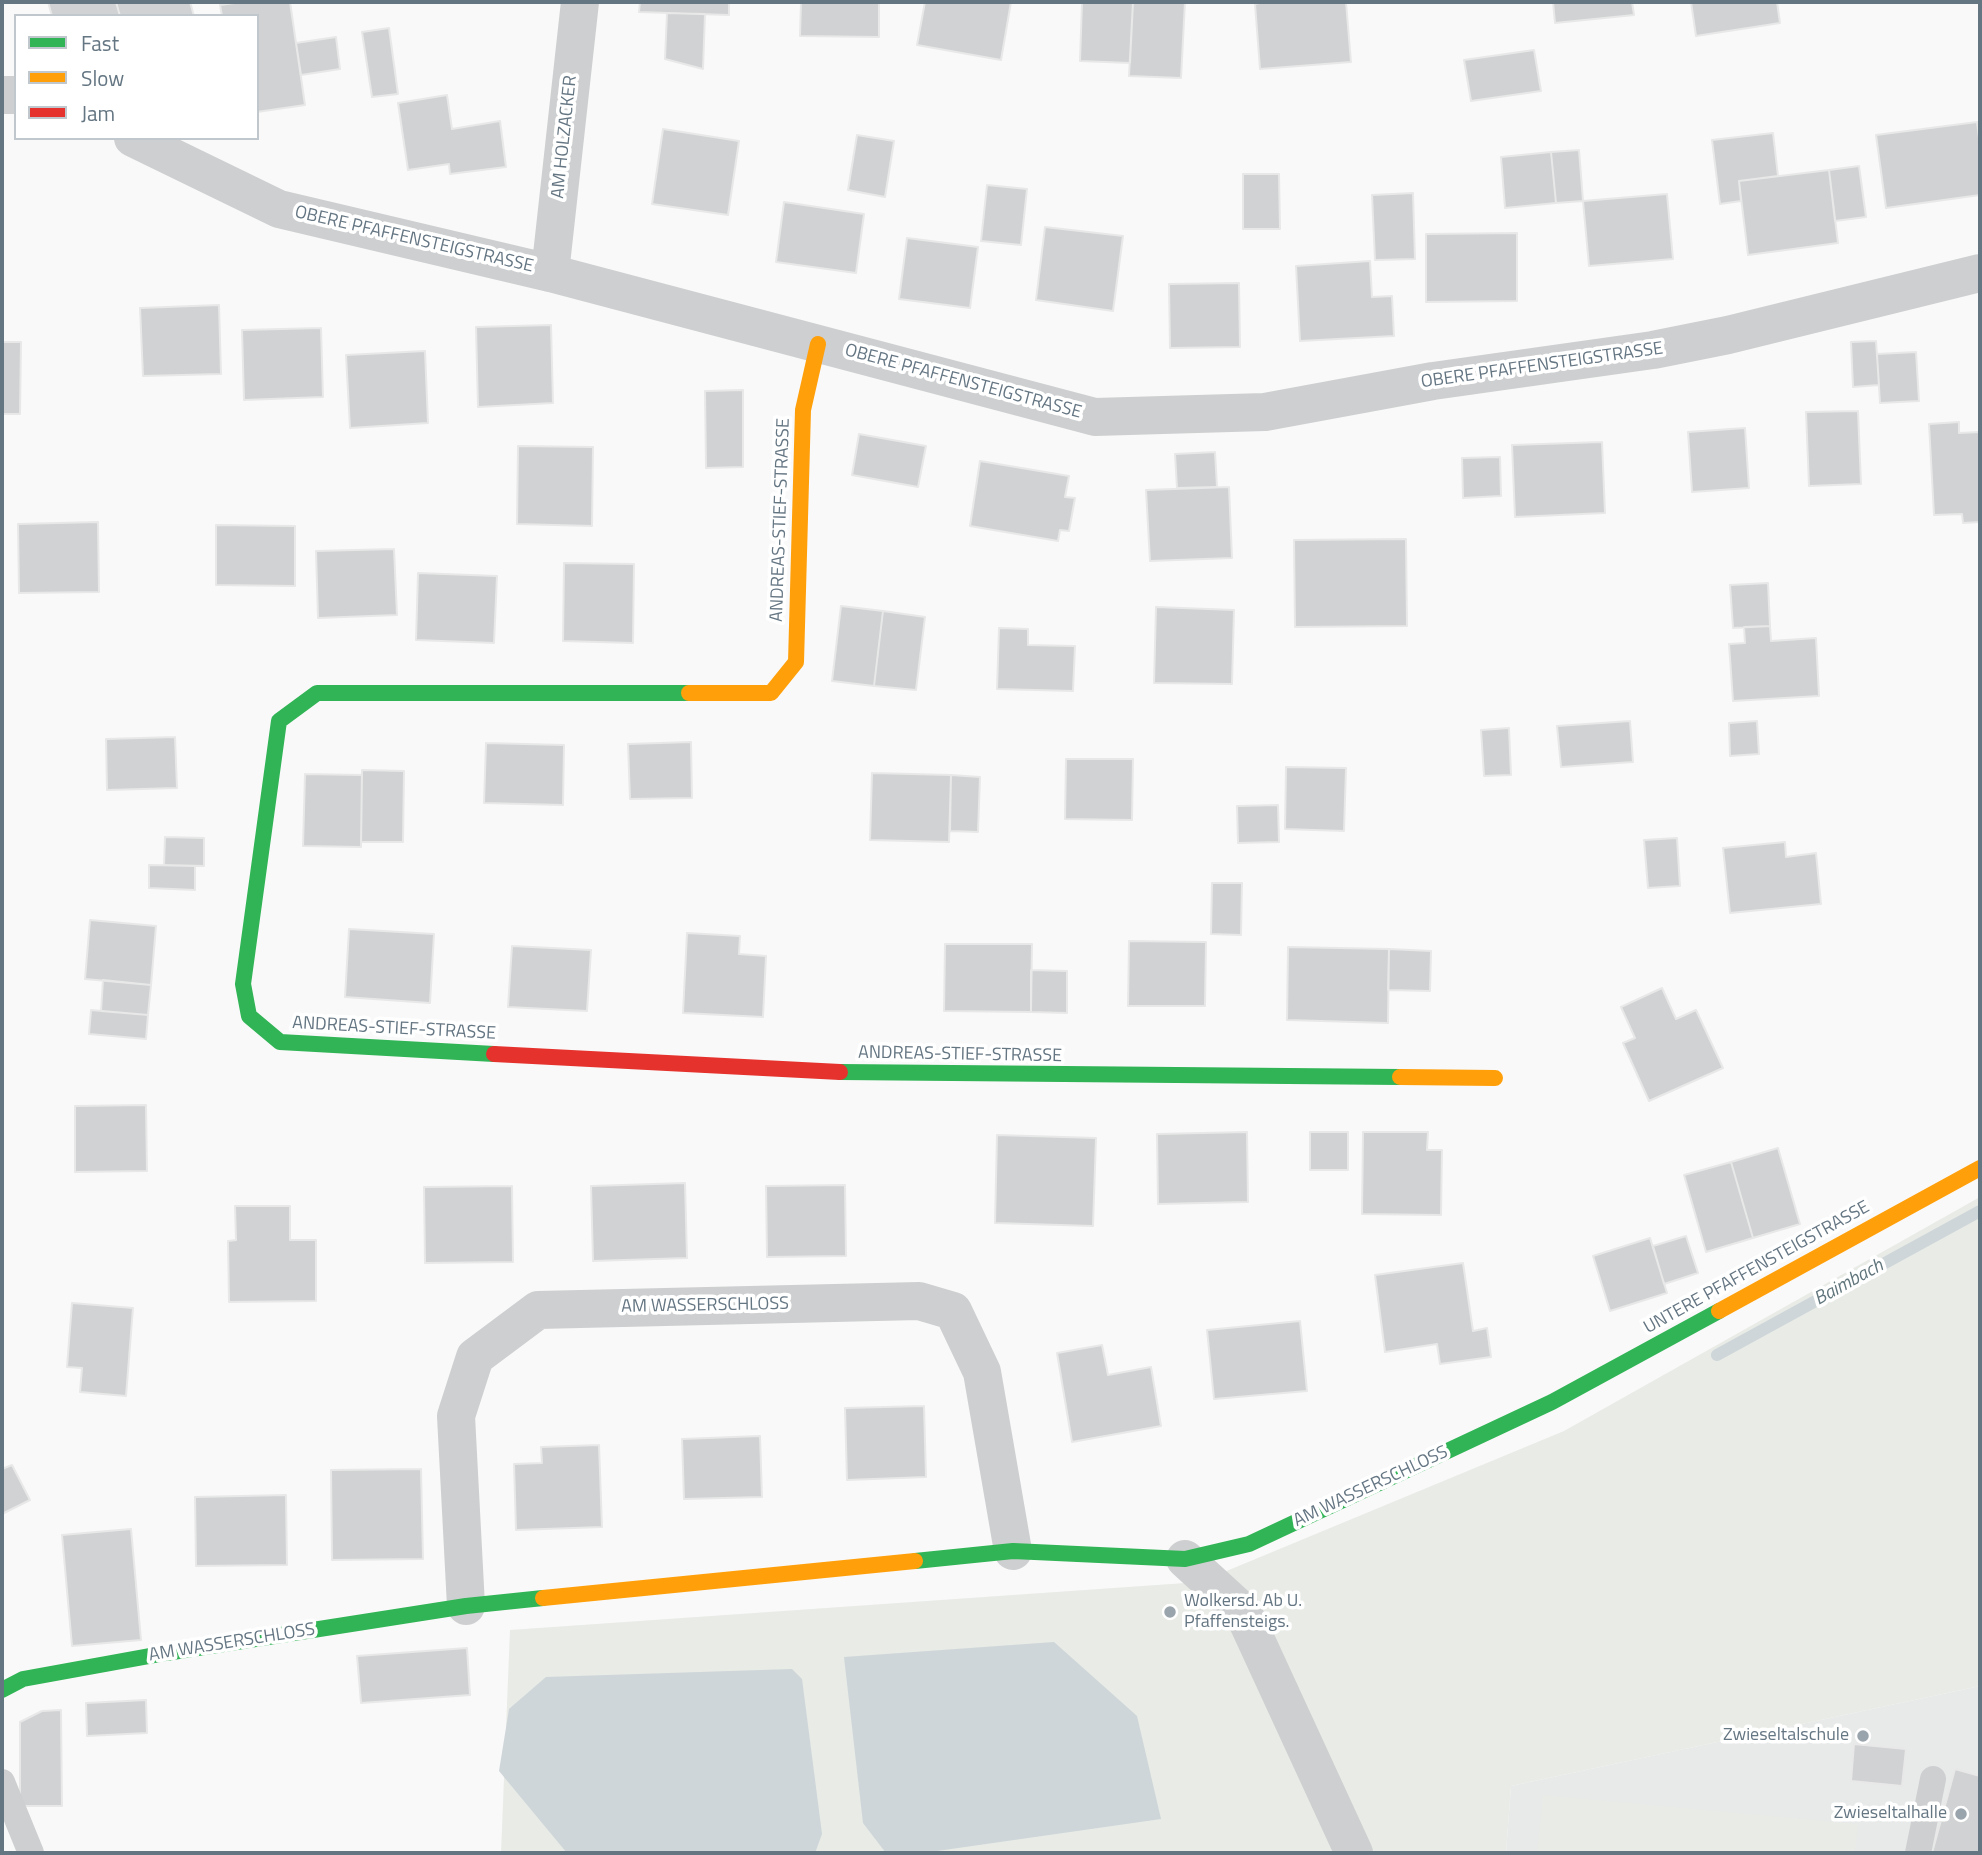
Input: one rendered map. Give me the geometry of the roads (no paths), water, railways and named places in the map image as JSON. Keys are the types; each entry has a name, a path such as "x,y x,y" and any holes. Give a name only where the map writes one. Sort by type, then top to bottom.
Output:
{"street":[{"name":"AM HOLZACKER","path":"550,273 580,2"},
{"name":"OBERE PFAFFENSTEIGSTRASSE","path":"137,140 279,209 550,273 1095,417 1265,412 1433,381 1653,350 1728,335 1980,273"},
{"name":"ANDREAS-STIEF-STRASSE","path":"818,344 803,410 796,662 771,693 317,693 279,721 243,985 249,1016 280,1042 870,1074 1495,1078"},
{"name":"UNTERE PFAFFENSTEIGSTRASSE","path":"1552,1402 1980,1168"},
{"name":"AM WASSERSCHLOSS","path":"466,1606 456,1416 475,1357 538,1310 919,1301 953,1311 982,1372 1013,1551"},
{"name":"AM WASSERSCHLOSS","path":"2,1690 23,1679 166,1653 466,1606 1013,1551 1185,1559 1249,1544 1552,1402"},
{"path":"1185,1559 1243,1612 1354,1853"}],"lane":[{"path":"1918,1853 1933,1779"},
{"path":"2,1782 31,1853"}],"waterway":[{"name":"Baimbach","path":"1717,1355 1980,1211"}],"place":[{"name":"Wolkersd. Ab U. Pfaffensteigs.","path":"1170,1612"},
{"name":"Zwieseltalschule","path":"1863,1736"},
{"name":"Zwieseltalhalle","path":"1961,1814"}]}
